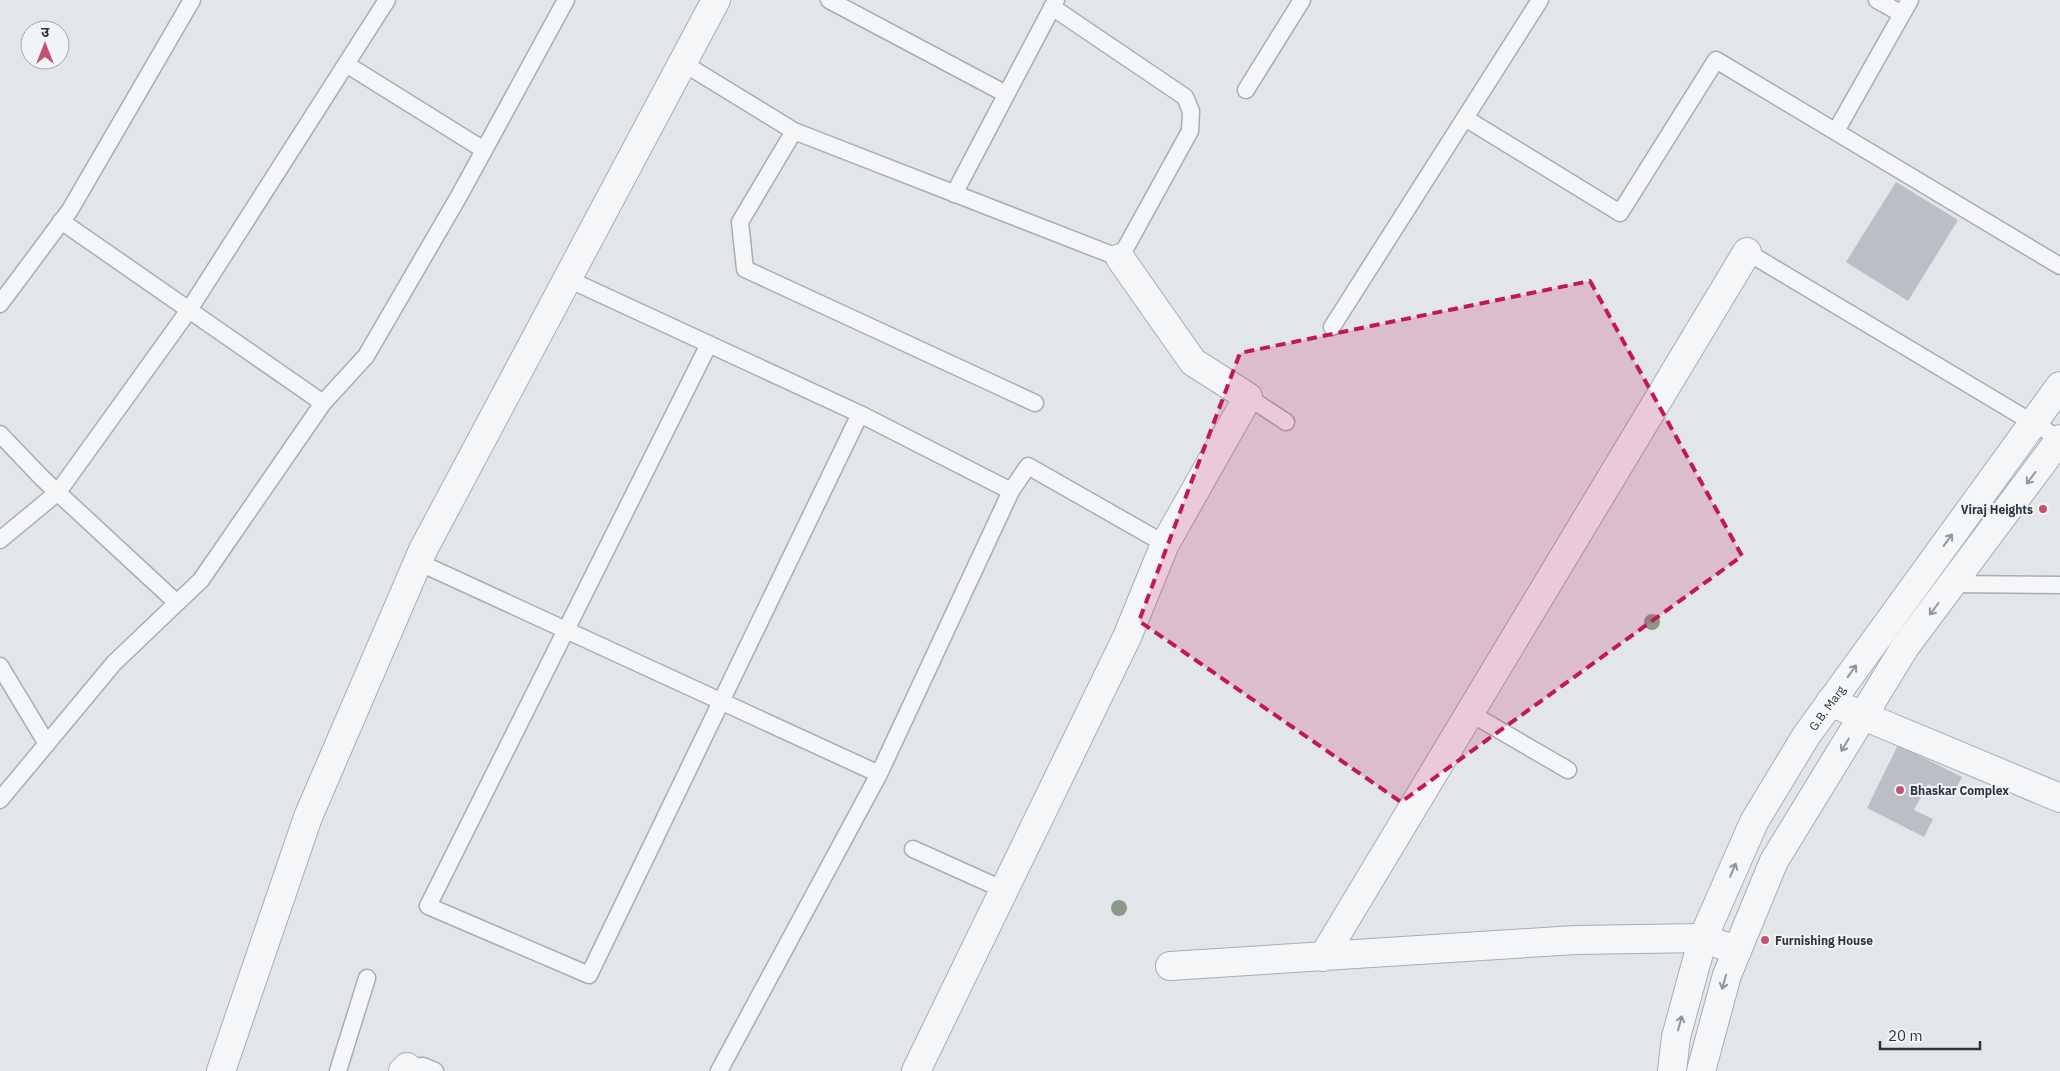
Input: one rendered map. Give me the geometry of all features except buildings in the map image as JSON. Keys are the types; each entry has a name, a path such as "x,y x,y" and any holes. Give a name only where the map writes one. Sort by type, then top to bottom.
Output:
{"street":[{"path":"221,1071 308,817 418,562 716,0"},
{"path":"1323,957 1747,252"},
{"path":"916,1071 1127,636 1165,544 1248,397 1193,362 1120,258"},
{"name":"G.B. Marg","path":"1672,1071 1676,1037 1703,938 1754,822 1806,736 2060,386"},
{"path":"1701,1071 1727,975 1774,862 1905,646 2060,439"},
{"path":"1830,702 2060,798"},
{"path":"1170,966 1575,940 1703,938 1736,951"}],"lane":[{"path":"0,304 61,221 192,0"},
{"path":"0,540 58,492 189,310 387,0"},
{"path":"0,800 114,663 201,580 323,403 366,356 484,150 566,0"},
{"path":"829,0 1006,94"},
{"path":"1246,90 1302,0"},
{"path":"1332,327 1540,0"},
{"path":"1836,131 1906,7 1877,0"},
{"path":"683,63 794,131 954,194 1120,258 1190,131 1191,111 1185,97 1054,3 954,194"},
{"path":"1465,118 1620,213 1716,60 2060,266"},
{"path":"346,64 484,150"},
{"path":"794,131 740,222 745,269 1035,403"},
{"path":"61,221 323,403"},
{"path":"1747,252 2060,439"},
{"path":"568,279 860,414 1011,491"},
{"path":"709,344 428,906 589,975 860,414"},
{"path":"1248,397 1286,422"},
{"path":"0,434 58,492 177,603"},
{"path":"719,1071 879,774 1011,491 1028,466 1165,544"},
{"path":"418,562 879,774"},
{"path":"1952,584 2060,585"},
{"path":"0,666 47,744"},
{"path":"1470,713 1568,770"},
{"path":"913,849 1004,890"},
{"path":"338,1071 367,978"},
{"path":"405,1069 423,1066 434,1071"}],"highlighted area":[{"path":"1590,281 1742,556 1401,802 1139,621 1240,353"}],"place":[{"name":"Viraj Heights","path":"2043,509"},
{"name":"Bhaskar Complex","path":"1900,790"},
{"name":"Furnishing House","path":"1765,940"}]}
